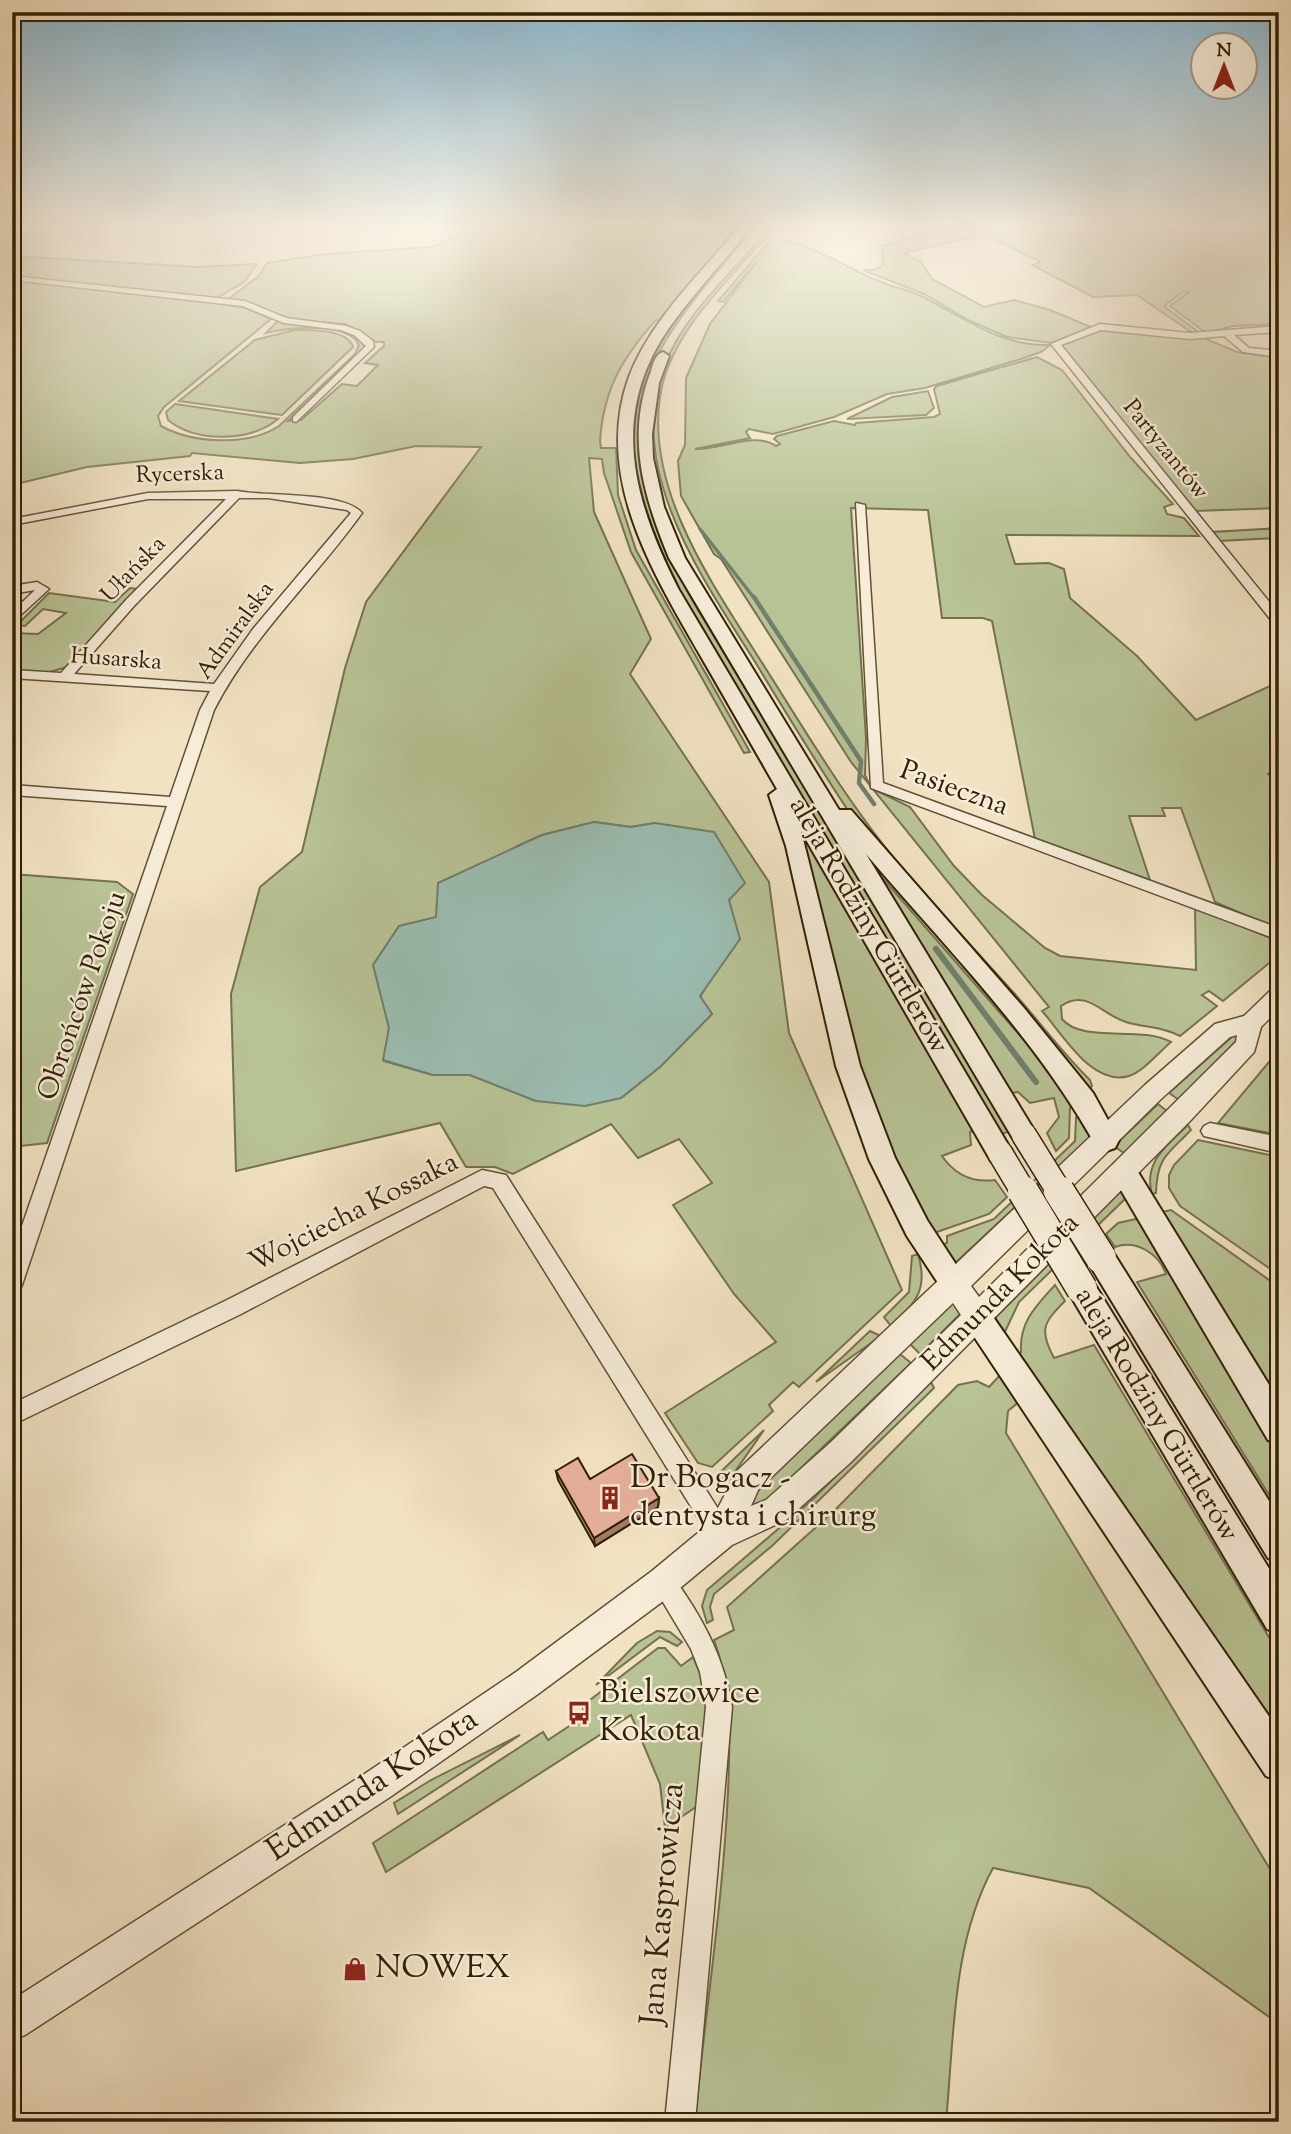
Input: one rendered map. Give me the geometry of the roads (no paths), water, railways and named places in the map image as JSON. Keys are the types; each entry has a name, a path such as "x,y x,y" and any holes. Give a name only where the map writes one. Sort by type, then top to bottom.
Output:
{"main road":[{"name":"aleja Rodziny Gürtlerów","path":"667,324 649,348 634,382 626,413 624,443 628,480 636,514 651,551 1000,1153 1279,1617"},
{"name":"aleja Rodziny Gürtlerów","path":"673,340 653,378 645,411 644,459 656,512 677,558 1024,1135 1279,1547"},
{"path":"764,748 796,846 848,1066 882,1159 917,1228 954,1283"},
{"path":"798,761 1016,1014 1084,1100 1107,1140"},
{"path":"1124,1172 1279,1429"},
{"path":"977,1317 1279,1763"}],"street":[{"path":"296,419 370,347 370,343 357,333 343,328 310,324"},
{"name":"Partyzantów","path":"1227,334 1190,336 1104,327 1071,336 1055,344 1279,622"},
{"path":"1227,334 1279,329"},
{"path":"1227,334 1246,350 1279,354"},
{"name":"Rycerska","path":"12,522 132,497 237,494 350,506"},
{"name":"Ułańska","path":"64,678 130,603 237,494"},
{"name":"Pasieczna","path":"860,505 873,779 876,785 1279,934"},
{"name":"Admiralska","path":"176,802 217,688 266,621 356,515 357,511 350,506"},
{"path":"12,590 37,586 43,589 12,619"},
{"name":"Husarska","path":"12,674 217,688"},
{"path":"12,790 176,802"},
{"name":"Obrońców Pokoju","path":"12,1285 176,802"},
{"name":"Edmunda Kokota","path":"721,1534 748,1480 1107,1140 1153,1092 1223,1030 1251,1023 1279,996"},
{"name":"Edmunda Kokota","path":"12,2022 378,1785 527,1683 663,1582 721,1534 776,1510 840,1453 1124,1172 1245,1046 1251,1023"},
{"path":"1210,1131 1279,1144"},
{"path":"1107,1140 1124,1172"},
{"name":"Wojciecha Kossaka","path":"12,1415 234,1307 482,1178 491,1178 499,1181 721,1534"},
{"path":"954,1283 977,1317"},
{"name":"Jana Kasprowicza","path":"663,1582 682,1609 712,1663 719,1707 680,2122"}],"water":[{"path":"594,822 631,827 655,823 714,832 745,883 729,900 740,939 700,996 712,1014 661,1066 621,1098 585,1106 536,1101 470,1075 433,1075 383,1060 389,1028 373,965 399,926 436,917 438,883 542,835"}],"waterway":[{"path":"700,529 755,599"},
{"path":"754,597 861,761 859,783 874,804"},
{"path":"936,949 1036,1082"}],"place":[{"name":"Dr Bogacz - dentysta i chirurg","path":"610,1498"},
{"name":"Bielszowice Kokota","path":"579,1713"},
{"name":"NOWEX","path":"355,1969"}]}
